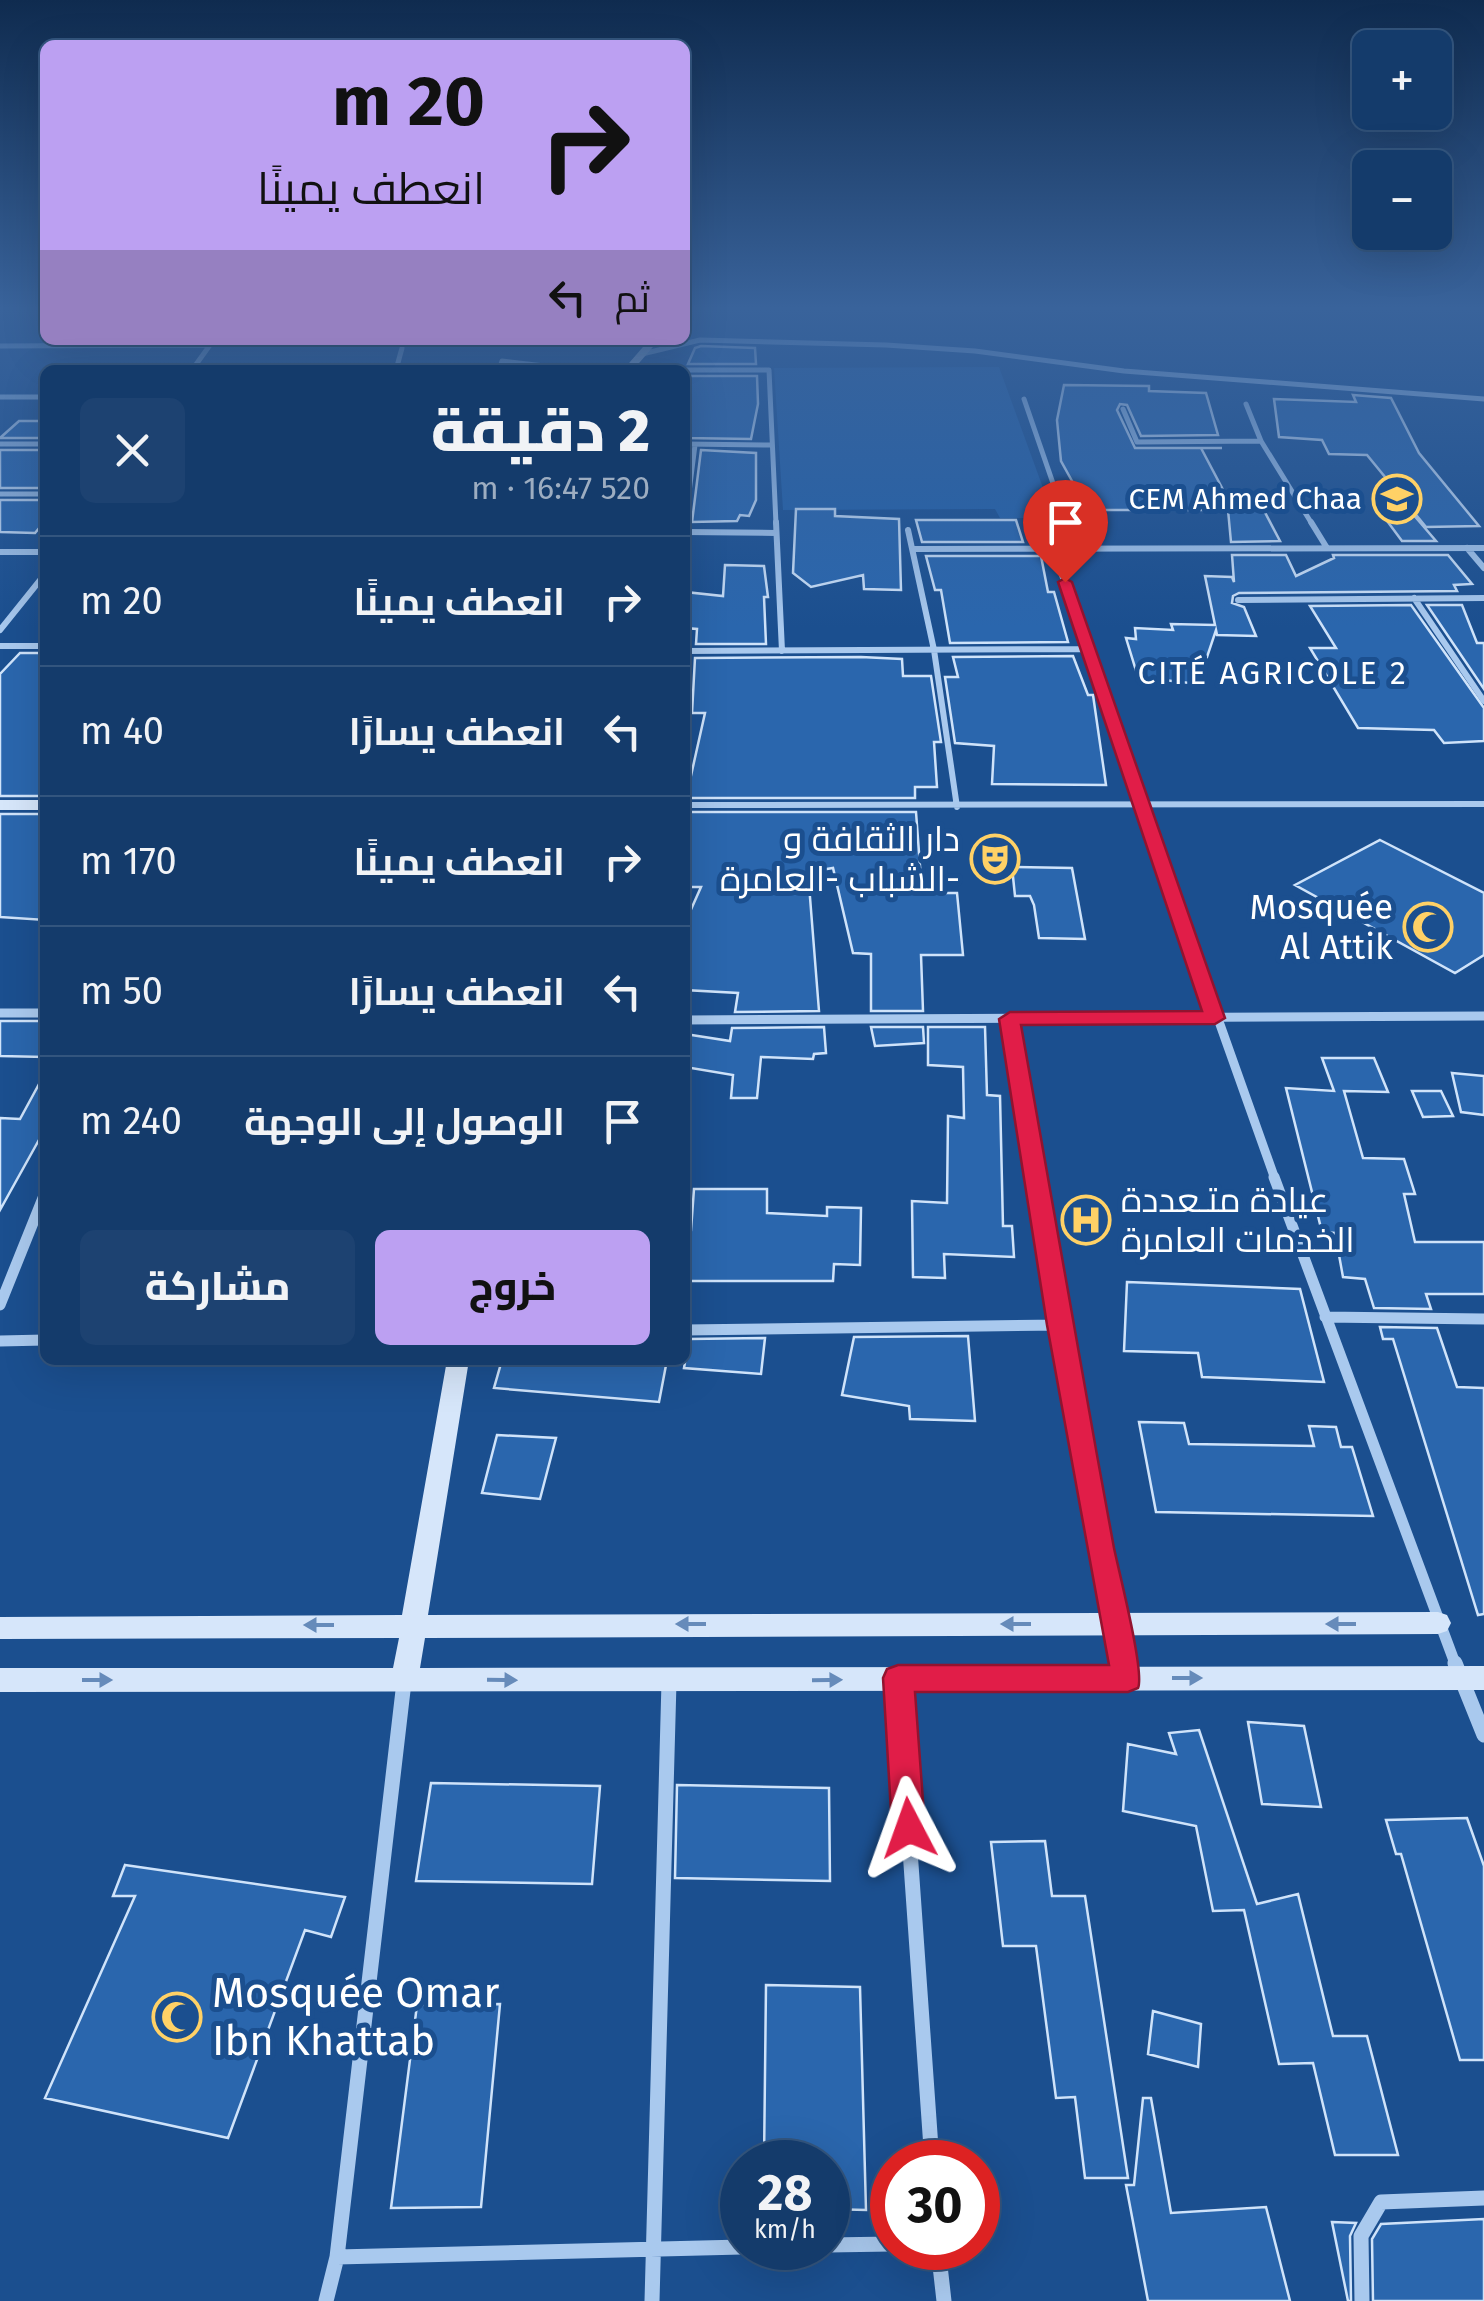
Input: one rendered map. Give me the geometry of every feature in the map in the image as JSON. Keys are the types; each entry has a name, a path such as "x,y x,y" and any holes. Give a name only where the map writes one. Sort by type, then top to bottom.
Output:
{"street":[{"path":"771,413 782,650"},
{"path":"1029,413 1074,549"},
{"path":"1125,413 1137,442 1262,440"},
{"path":"1250,413 1327,548"},
{"path":"0,444 40,444"},
{"path":"690,444 772,445"},
{"path":"690,484 695,444"},
{"path":"0,494 40,494"},
{"path":"908,530 934,650 958,807"},
{"path":"690,532 776,533"},
{"path":"1467,548 1484,568"},
{"path":"915,549 1484,548"},
{"path":"1053,549 1215,1018 1438,1624 1472,1678 1484,1735"},
{"path":"0,552 40,552"},
{"path":"0,630 40,580"},
{"path":"1414,598 1484,701"},
{"path":"1238,600 1484,598"},
{"path":"0,646 40,646"},
{"path":"690,651 1088,649"},
{"path":"0,805 40,804"},
{"path":"690,805 1484,804"},
{"path":"0,1014 40,1013"},
{"path":"690,1020 1484,1016"},
{"path":"1010,1019 1060,1325 1114,1624 1128,1678"},
{"path":"0,1305 40,1205"},
{"path":"1325,1317 1484,1318"},
{"path":"690,1330 1060,1325"},
{"path":"0,1340 40,1340"},
{"path":"326,2301 337,2257 405,1678 457,1365"},
{"path":"0,1628 1438,1624"},
{"path":"898,1678 930,2140"},
{"path":"0,1680 1472,1678"},
{"path":"652,2301 669,1682"},
{"path":"1362,2301 1361,2236 1381,2202 1484,2198"},
{"path":"337,2257 720,2248"},
{"path":"940,2270 944,2301"}],"shaded area":[{"path":"777,413 1016,413 1054,518 1000,518 995,509 783,510"}],"building":[{"path":"690,413 756,413 751,439 690,438"},
{"path":"1058,413 1119,413 1135,448 1201,448 1229,501 1259,501 1280,541 1231,542 1228,510 1083,510 1080,502 1072,501 1072,481 1061,461"},
{"path":"1131,413 1212,413 1218,435 1141,436"},
{"path":"1276,413 1399,413 1419,453 1479,526 1426,527 1367,455 1329,454 1322,440 1279,437"},
{"path":"19,421 40,421 40,438 0,438"},
{"path":"0,450 40,450 40,488 0,488"},
{"path":"701,450 756,453 756,500 749,516 740,515 737,521 692,522"},
{"path":"0,500 40,500 40,527 35,533 0,532"},
{"path":"1376,506 1406,506 1436,541 1402,541"},
{"path":"796,509 835,509 835,516 899,519 901,590 864,589 863,575 811,587 793,573"},
{"path":"916,520 1016,520 1023,542 922,542"},
{"path":"1232,555 1286,555 1296,576 1334,558 1333,555 1448,555 1472,584 1454,585 1457,591 1239,593 1233,596 1232,603 1244,607 1256,636 1217,635 1216,630 1198,684 1138,677 1126,638 1136,639 1135,628 1173,630 1171,624 1215,625 1205,576 1232,577 1234,582"},
{"path":"926,556 1041,556 1048,592 1054,592 1068,642 950,643 941,590 935,590"},
{"path":"725,565 764,566 768,597 764,597 766,644 696,644 697,629 690,628 690,593 723,596"},
{"path":"1411,605 1484,708 1484,741 1444,743 1434,730 1358,728 1310,648 1336,648 1310,606"},
{"path":"1427,605 1462,605 1477,643 1484,643 1484,689"},
{"path":"20,653 40,653 40,796 0,796 0,674"},
{"path":"1073,656 1088,695 1093,695 1106,785 992,784 994,746 955,743 945,677 958,677 953,657"},
{"path":"695,658 902,659 903,676 931,676 941,742 934,742 937,787 915,787 915,798 690,798 690,780 705,713 692,713"},
{"path":"690,812 916,812 922,893 957,893 963,955 921,955 923,1011 871,1011 871,954 853,953 833,868 808,872 819,1011 735,1012 738,993 690,990 690,912 701,887 690,887"},
{"path":"0,814 40,814 40,920 0,917"},
{"name":"Mosquée Al Attik","path":"1380,840 1484,893 1484,955 1455,973 1295,885"},
{"path":"1012,867 1072,868 1085,939 1039,938 1030,896 1015,896"},
{"path":"0,1021 40,1021 40,1057 0,1056"},
{"path":"824,1027 826,1053 814,1054 813,1059 761,1057 757,1098 731,1098 733,1075 690,1068 690,1035 730,1041 732,1028"},
{"path":"871,1027 923,1027 924,1043 875,1046"},
{"path":"928,1027 985,1027 987,1095 1000,1096 1003,1226 1012,1226 1014,1257 944,1254 945,1278 913,1277 912,1201 947,1203 948,1116 964,1118 963,1067 928,1065"},
{"path":"1322,1058 1374,1058 1388,1092 1344,1091 1363,1158 1404,1159 1415,1194 1404,1194 1415,1242 1484,1242 1484,1294 1426,1294 1431,1309 1374,1308 1365,1279 1343,1277 1335,1233 1322,1232 1286,1088 1334,1091"},
{"path":"1452,1073 1484,1076 1484,1115 1461,1112"},
{"path":"40,1082 40,1138 0,1210 0,1118 20,1119"},
{"path":"1412,1091 1441,1091 1453,1116 1423,1117"},
{"path":"694,1189 767,1189 767,1213 827,1216 827,1207 861,1208 860,1265 834,1264 833,1281 690,1281"},
{"path":"1127,1282 1300,1289 1324,1382 1202,1377 1198,1353 1124,1351"},
{"path":"1380,1327 1437,1328 1457,1387 1484,1388 1484,1614 1478,1615 1393,1339 1383,1339"},
{"path":"968,1336 975,1421 910,1419 909,1406 842,1395 854,1337"},
{"path":"765,1338 761,1374 684,1368 690,1365 690,1339"},
{"path":"501,1365 666,1365 659,1402 494,1388"},
{"path":"1139,1422 1184,1423 1189,1444 1314,1446 1309,1426 1336,1427 1341,1447 1352,1447 1373,1516 1156,1512"},
{"path":"497,1435 556,1438 540,1499 482,1493"},
{"path":"1248,1722 1304,1726 1321,1807 1262,1804"},
{"path":"1199,1730 1257,1904 1298,1894 1333,2036 1367,2036 1398,2155 1335,2155 1313,2063 1279,2064 1244,1910 1213,1911 1196,1826 1123,1811 1128,1744 1176,1754 1169,1733"},
{"path":"431,1783 600,1786 592,1884 416,1881"},
{"path":"677,1785 829,1788 830,1881 675,1878"},
{"path":"1467,1818 1484,1866 1484,2060 1460,2060 1401,1854 1396,1854 1386,1820"},
{"path":"1045,1841 1052,1896 1085,1896 1128,2178 1085,2178 1075,2097 1056,2098 1036,1946 1003,1946 991,1842"},
{"name":"Mosquée Omar Ibn Khattab","path":"125,1865 345,1897 331,1937 305,1930 228,2138 45,2098 135,1896 113,1896"},
{"path":"766,1985 860,1987 866,2210 850,2210 850,2140 764,2140"},
{"path":"500,2004 481,2207 391,2208 417,2005"},
{"path":"1153,2011 1201,2024 1198,2067 1148,2054"},
{"path":"1143,2098 1151,2098 1171,2213 1266,2207 1290,2301 1148,2301 1126,2185 1134,2185"},
{"path":"1484,2219 1484,2301 1373,2301 1372,2239 1381,2224"},
{"path":"1332,2222 1356,2223 1350,2236 1351,2301 1348,2301"}],"place":[{"name":"CEM Ahmed Chaa","path":"1397,499"},
{"name":"دار الثقافة و الشباب -العامرة-","path":"995,859"},
{"name":"Mosquée Al Attik","path":"1428,927"},
{"name":"عيادة متـعددة الخدمات العامرة","path":"1086,1220"},
{"name":"Mosquée Omar Ibn Khattab","path":"177,2017"}],"district":[{"name":"CITÉ AGRICOLE 2","path":"1273,673"}],"route":[{"path":"909,1828 898,1678 1128,1678 1114,1624 1060,1325 1010,1019 1215,1018 1065,582"}]}
